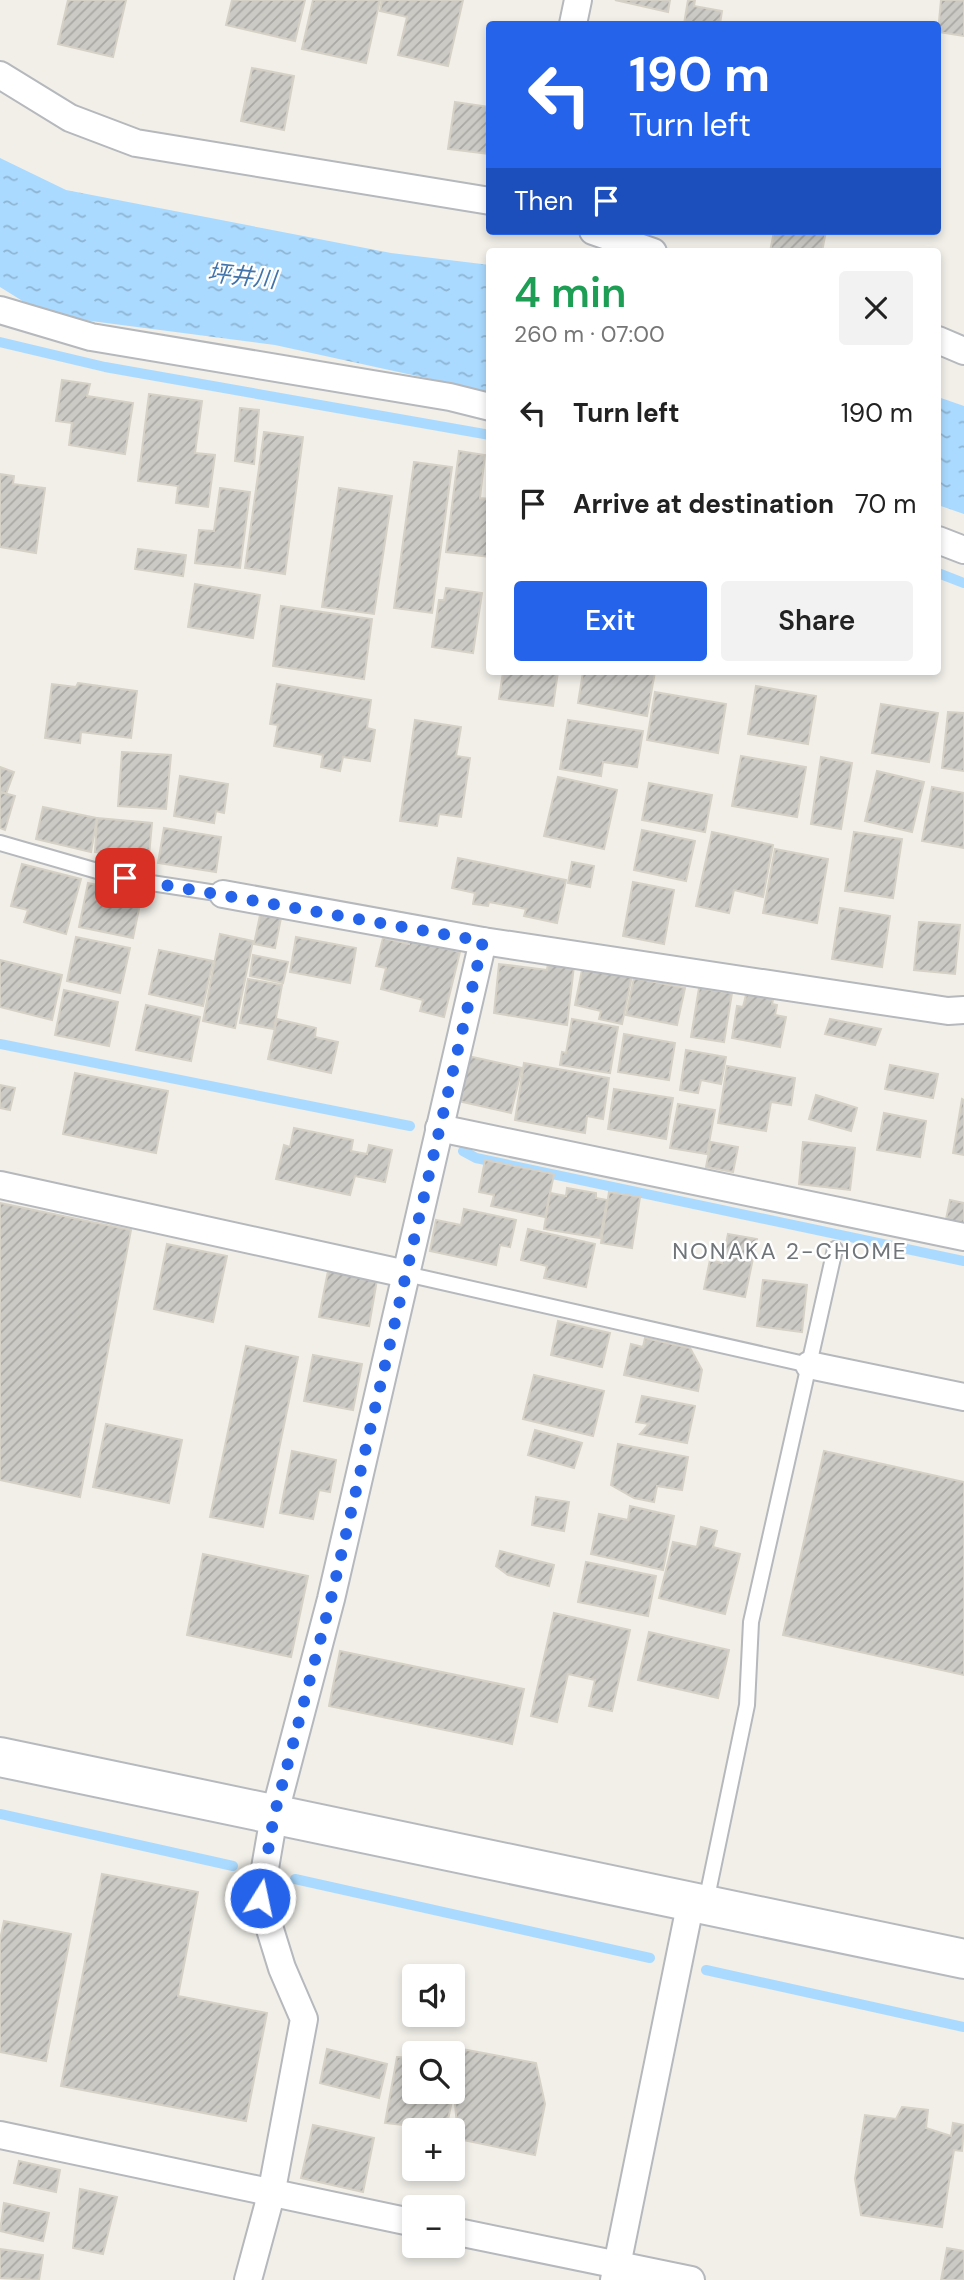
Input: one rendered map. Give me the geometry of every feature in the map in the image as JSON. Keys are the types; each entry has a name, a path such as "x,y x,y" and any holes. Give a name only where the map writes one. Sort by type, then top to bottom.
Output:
{"street":[{"path":"574,21 578,0"},
{"path":"0,75 70,118 136,143 486,200"},
{"path":"604,235 642,248"},
{"path":"0,310 91,337 450,397 486,406"},
{"path":"941,341 964,351"},
{"path":"941,541 964,550"},
{"path":"223,894 483,941 948,1011 964,1010"},
{"path":"248,2280 271,2194 304,2019 282,1968 260,1898 274,1816 331,1599 483,941"},
{"path":"439,1128 964,1237"},
{"path":"0,1185 406,1274"},
{"path":"809,1364 964,1397"},
{"path":"0,1758 964,1959"},
{"path":"616,2272 698,1902"},
{"path":"0,2135 402,2220"},
{"path":"465,2234 616,2272 691,2280"}],"lane":[{"path":"0,843 125,878 223,894"},
{"path":"698,1902 747,1705 751,1622 835,1249"},
{"path":"406,1274 809,1364"}],"water":[{"name":"坪井川","path":"0,158 66,190 391,253 486,265 486,391 275,345 45,315 0,287"},
{"path":"941,398 964,406 964,514 941,506"}],"building":[{"path":"68,0 126,0 113,57 58,44"},
{"path":"232,0 305,0 295,41 226,25"},
{"path":"313,0 380,0 366,63 302,49"},
{"path":"382,0 463,0 448,66 398,55 407,17 380,11"},
{"path":"615,0 670,0 668,12"},
{"path":"688,0 695,0 694,6 722,11 720,21 684,21"},
{"path":"941,0 964,0 964,36 941,32"},
{"path":"252,68 294,76 284,130 241,121"},
{"path":"455,102 486,106 486,154 448,149"},
{"path":"773,235 825,235 823,248 771,248"},
{"path":"62,380 90,384 87,396 133,403 125,454 69,445 72,423 56,421"},
{"path":"149,394 202,401 195,453 215,455 208,507 176,503 178,486 138,481"},
{"path":"240,408 259,410 254,464 235,461"},
{"path":"264,432 303,437 285,574 245,568"},
{"path":"459,451 485,455 480,498 486,499 486,557 446,552"},
{"path":"414,462 452,467 432,613 394,608"},
{"path":"0,474 14,476 13,484 45,488 36,553 0,547"},
{"path":"220,488 250,492 240,568 195,563 199,530 214,531"},
{"path":"339,488 392,496 374,614 322,607"},
{"path":"138,549 186,555 183,576 135,569"},
{"path":"195,584 260,595 253,638 188,627"},
{"path":"446,588 482,593 473,653 432,647 439,600 444,600"},
{"path":"281,606 372,619 364,679 273,666"},
{"path":"503,675 558,675 553,706 499,699"},
{"path":"583,675 654,675 647,716 578,703"},
{"path":"78,683 137,691 131,738 81,732 80,743 45,738 52,684 76,687"},
{"path":"277,684 371,700 367,728 375,730 370,761 343,757 340,771 321,767 323,755 274,746 278,725 270,724"},
{"path":"756,686 816,696 808,744 748,734"},
{"path":"655,692 726,704 718,753 647,740"},
{"path":"881,704 938,713 929,762 872,753"},
{"path":"948,712 964,713 964,771 942,768"},
{"path":"415,720 461,727 456,756 470,758 461,817 439,814 437,826 400,821"},
{"path":"568,720 643,731 637,767 603,762 601,776 560,769"},
{"path":"122,752 171,755 166,809 118,806"},
{"path":"741,756 806,767 797,817 732,806"},
{"path":"821,757 852,763 841,829 811,824"},
{"path":"0,767 14,772 6,794 0,792"},
{"path":"877,771 924,782 912,832 865,821"},
{"path":"180,776 228,784 224,813 216,811 214,823 174,816"},
{"path":"558,777 617,790 604,849 544,836"},
{"path":"649,783 712,795 705,832 642,820"},
{"path":"932,787 964,793 964,848 922,841"},
{"path":"0,792 15,796 5,830 0,828"},
{"path":"43,807 97,818 91,852 36,839"},
{"path":"97,818 152,823 149,856 95,852"},
{"path":"164,828 221,837 216,872 158,863"},
{"path":"642,830 695,841 686,881 634,870"},
{"path":"712,832 773,845 763,897 734,890 729,913 696,906"},
{"path":"854,832 902,839 893,898 845,891"},
{"path":"775,849 828,859 817,923 763,913"},
{"path":"458,858 566,880 557,923 524,916 526,909 489,902 488,906 473,904 475,893 452,888"},
{"path":"572,862 594,866 590,887 568,883"},
{"path":"22,864 81,879 66,934 24,922 28,910 11,906"},
{"path":"633,882 674,890 664,944 623,936"},
{"path":"88,883 142,894 133,938 79,927"},
{"path":"840,908 890,916 882,967 832,959"},
{"path":"260,915 281,918 275,948 254,944"},
{"path":"919,922 960,925 955,974 914,970"},
{"path":"220,934 253,941 235,1028 203,1021"},
{"path":"76,937 130,948 120,993 67,981"},
{"path":"296,937 356,948 350,983 290,972"},
{"path":"383,938 409,944 410,939 460,952 444,1017 420,1011 423,1000 381,989 386,968 376,966"},
{"path":"159,950 213,961 203,1006 149,994"},
{"path":"253,955 288,962 283,983 250,976"},
{"path":"0,960 62,975 52,1020 0,1007"},
{"path":"584,960 633,971 622,1024 599,1019 601,1011 575,1005"},
{"path":"548,963 574,966 567,1025 494,1013 499,964 547,970"},
{"path":"634,978 685,988 677,1025 626,1015"},
{"path":"248,979 282,985 274,1029 240,1023"},
{"path":"699,988 732,993 724,1042 691,1037"},
{"path":"64,990 118,1002 109,1046 55,1035"},
{"path":"747,991 774,996 772,1004 777,1005 775,1015 786,1017 780,1047 732,1038 737,1006 743,1007"},
{"path":"146,1005 200,1017 191,1061 136,1050"},
{"path":"277,1019 316,1028 315,1037 338,1042 331,1073 268,1059"},
{"path":"572,1019 618,1027 610,1073 560,1065 562,1052 566,1053"},
{"path":"830,1019 881,1029 875,1045 825,1034"},
{"path":"624,1034 675,1043 669,1080 618,1072"},
{"path":"686,1050 726,1057 721,1084 701,1080 698,1093 680,1090"},
{"path":"468,1056 522,1068 511,1113 458,1101"},
{"path":"524,1063 609,1078 603,1119 587,1116 585,1133 515,1120"},
{"path":"890,1065 938,1074 933,1098 885,1089"},
{"path":"727,1066 795,1078 791,1105 771,1102 766,1131 718,1123"},
{"path":"75,1073 168,1091 156,1153 63,1134"},
{"path":"0,1085 15,1088 10,1110 0,1108"},
{"path":"614,1089 673,1098 666,1139 608,1129"},
{"path":"816,1095 857,1108 851,1131 809,1119"},
{"path":"962,1099 964,1100 964,1155 953,1153"},
{"path":"678,1104 715,1110 707,1154 670,1148"},
{"path":"884,1113 926,1121 920,1157 877,1150"},
{"path":"294,1128 353,1140 351,1151 367,1154 369,1145 392,1150 385,1182 355,1176 350,1195 276,1179 284,1145 290,1147"},
{"path":"711,1142 738,1147 733,1172 706,1167"},
{"path":"803,1142 855,1148 850,1190 799,1184"},
{"path":"485,1160 554,1174 545,1217 491,1206 494,1195 479,1192"},
{"path":"567,1188 596,1193 596,1198 607,1200 600,1238 544,1229 550,1193 566,1196"},
{"path":"609,1192 640,1197 632,1248 601,1243"},
{"path":"950,1200 964,1203 964,1228 945,1224"},
{"path":"0,1203 131,1230 80,1497 0,1480"},
{"path":"464,1209 516,1220 510,1247 500,1245 496,1265 430,1251 436,1220 461,1225"},
{"path":"528,1229 595,1244 586,1287 544,1278 547,1266 521,1260"},
{"path":"728,1234 757,1239 745,1297 704,1289 710,1260 722,1263"},
{"path":"167,1244 227,1256 213,1322 154,1309"},
{"path":"328,1271 377,1280 369,1326 319,1317"},
{"path":"763,1280 807,1285 802,1332 757,1326"},
{"path":"558,1321 610,1333 602,1367 551,1355"},
{"path":"645,1338 690,1348 702,1370 698,1391 624,1375 631,1344 643,1347"},
{"path":"246,1346 298,1357 263,1527 210,1517"},
{"path":"313,1355 362,1364 353,1410 304,1401"},
{"path":"534,1375 604,1391 593,1436 523,1419"},
{"path":"642,1396 695,1406 687,1443 640,1434 649,1424 636,1422"},
{"path":"106,1424 182,1440 169,1503 93,1487"},
{"path":"535,1430 582,1443 574,1468 528,1455"},
{"path":"618,1444 688,1457 682,1490 657,1486 654,1502 634,1498 611,1485"},
{"path":"292,1451 336,1460 330,1492 319,1490 313,1519 280,1513"},
{"path":"824,1451 964,1482 964,1675 783,1635"},
{"path":"536,1497 569,1502 564,1531 532,1525"},
{"path":"630,1506 674,1516 663,1570 591,1554 599,1514 628,1520"},
{"path":"701,1527 717,1531 713,1547 740,1554 725,1614 659,1598 673,1542 697,1547"},
{"path":"500,1551 554,1565 549,1586 508,1575 496,1566"},
{"path":"203,1554 308,1576 291,1657 187,1635"},
{"path":"586,1562 656,1576 648,1616 578,1602"},
{"path":"554,1613 630,1630 612,1711 589,1706 595,1680 568,1674 557,1722 531,1716"},
{"path":"649,1632 729,1650 718,1698 638,1680"},
{"path":"340,1651 524,1689 512,1744 329,1706"},
{"path":"102,1874 198,1892 178,1996 267,2013 246,2121 61,2086"},
{"path":"4,1921 71,1934 46,2061 0,2052 0,1940"},
{"path":"327,2049 387,2064 379,2098 320,2083"},
{"path":"465,2050 536,2063 545,2104 535,2155 465,2140 465,2118 456,2118 455,2104 465,2104"},
{"path":"397,2057 402,2057 402,2104 451,2104 448,2118 402,2118 402,2125 385,2123"},
{"path":"902,2107 928,2110 926,2128 951,2136 953,2123 964,2125 962,2151 954,2150 942,2227 861,2215 855,2179 865,2115 896,2119"},
{"path":"313,2125 374,2138 363,2192 301,2178"},
{"path":"19,2161 60,2170 56,2192 14,2183"},
{"path":"80,2189 117,2197 103,2254 73,2248"},
{"path":"4,2203 49,2213 43,2241 0,2231"},
{"path":"947,2248 964,2251 964,2280 941,2280"},
{"path":"0,2249 43,2255 39,2280 0,2278"}],"waterway":[{"path":"0,342 105,367 486,434"},
{"path":"941,574 964,583"},
{"path":"0,1044 410,1126"},
{"path":"463,1151 476,1158 964,1261"},
{"path":"0,1814 233,1866"},
{"path":"295,1879 650,1958"},
{"path":"706,1970 964,2027"}],"district":[{"name":"NONAKA 2-CHOME","path":"790,1251"}],"route":[{"path":"125,878 483,941 331,1599 274,1816 260,1898"}]}
